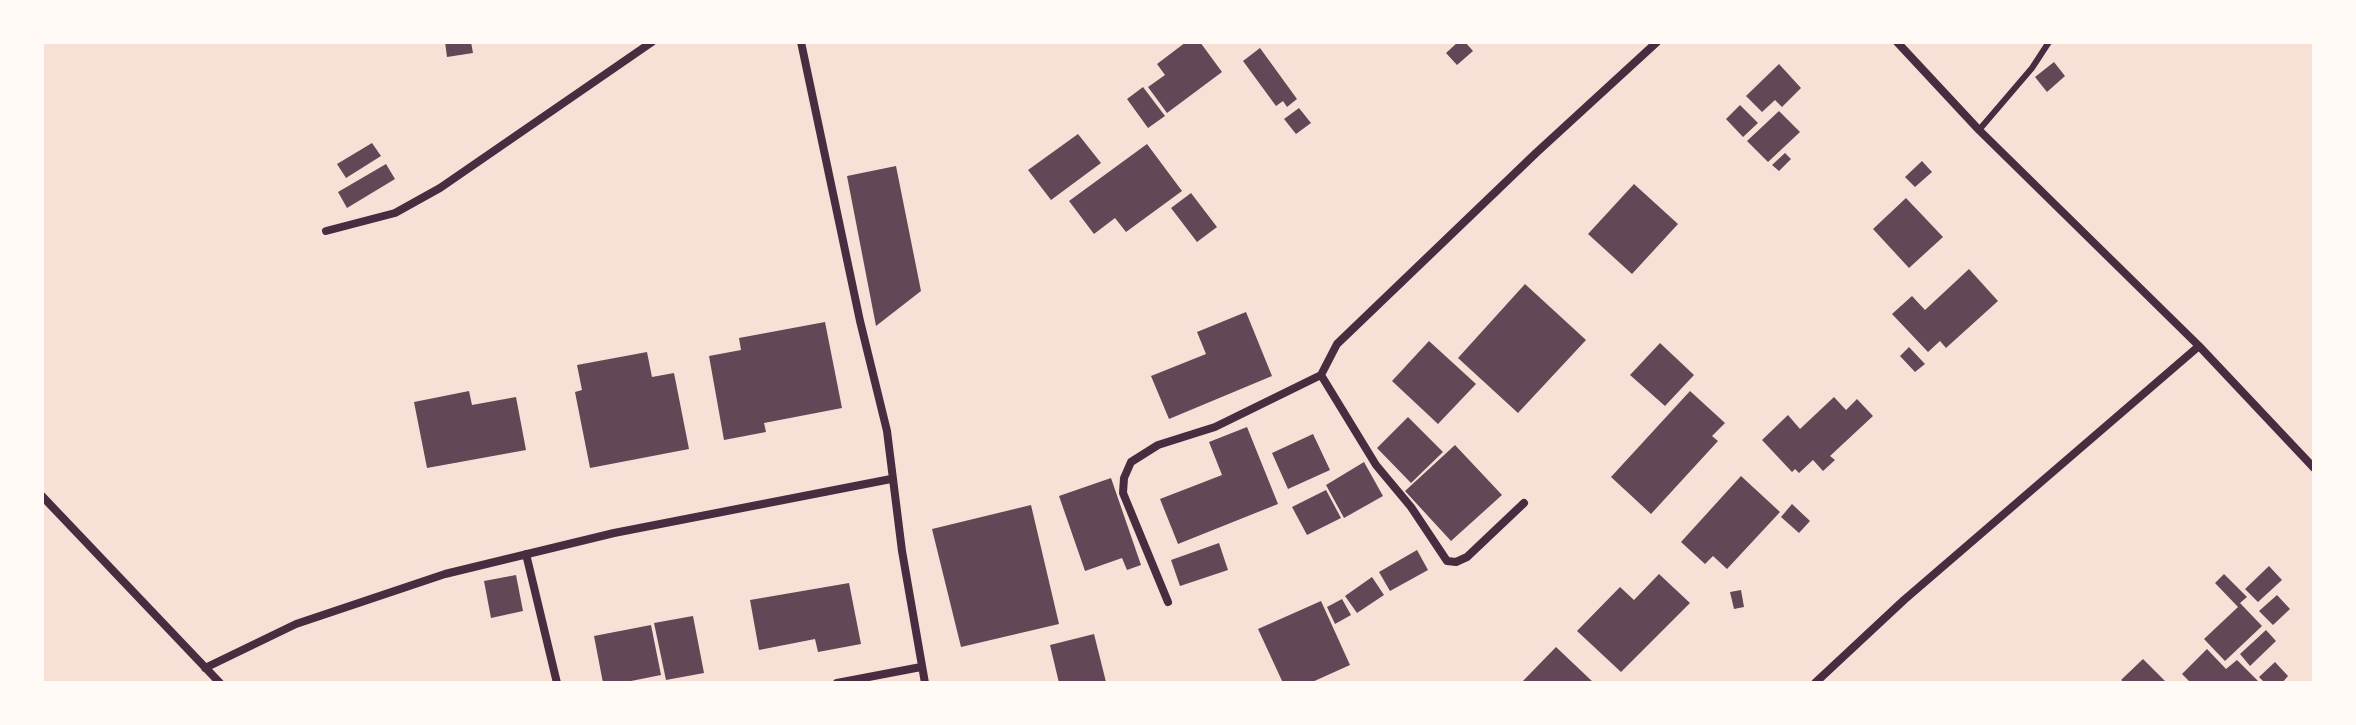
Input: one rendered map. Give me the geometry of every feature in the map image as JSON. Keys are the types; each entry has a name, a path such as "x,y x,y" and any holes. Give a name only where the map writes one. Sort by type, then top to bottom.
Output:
{"street":[{"path":"326,231 395,213 440,188 652,42"},
{"path":"801,42 860,321 887,431 891,479 925,683"},
{"path":"1168,602 1123,493 1124,478 1131,462 1158,445 1215,427 1321,375 1337,344 1657,42"},
{"path":"1897,42 1979,130 2199,346 2314,468"},
{"path":"1815,683 1904,600 2199,346"},
{"path":"1321,375 1376,465 1411,507 1447,561 1456,562 1467,557 1524,503"},
{"path":"205,668 296,624 445,574 614,533 891,479"},
{"path":"42,496 220,683"},
{"path":"526,554 557,683"},
{"path":"837,683 921,667"}],"lane":[{"path":"1979,130 2032,68 2049,42"}],"building":[{"path":"445,42 471,42 473,53 447,57"},
{"path":"1186,42 1200,42 1222,72 1167,113 1148,87 1165,75 1157,64"},
{"path":"1458,42 1465,42 1473,51 1457,65 1446,53"},
{"path":"1260,48 1297,99 1287,107 1283,101 1276,106 1243,61"},
{"path":"2054,62 2065,76 2047,92 2035,77"},
{"path":"1779,64 1801,88 1782,107 1775,100 1762,112 1746,96"},
{"path":"1143,87 1165,116 1148,128 1127,99"},
{"path":"1740,105 1758,123 1743,137 1726,119"},
{"path":"1299,108 1311,123 1296,134 1284,119"},
{"path":"1779,111 1800,132 1768,162 1747,141"},
{"path":"1078,134 1101,163 1051,200 1028,170"},
{"path":"372,143 381,156 346,178 337,164"},
{"path":"1147,144 1182,191 1126,232 1115,218 1094,234 1069,201"},
{"path":"1785,153 1791,159 1779,171 1772,165"},
{"path":"1922,161 1932,172 1915,187 1905,177"},
{"path":"386,164 395,179 347,208 338,192"},
{"path":"896,166 921,291 876,326 847,176"},
{"path":"1634,184 1678,224 1632,274 1588,234"},
{"path":"1191,193 1217,227 1197,242 1171,208"},
{"path":"1906,198 1943,237 1909,268 1873,229"},
{"path":"1969,269 1998,301 1946,348 1940,341 1928,352 1892,314 1912,296 1925,310"},
{"path":"1525,284 1586,340 1518,413 1458,358"},
{"path":"1246,312 1272,376 1169,419 1151,376 1206,354 1197,332"},
{"path":"825,322 842,408 764,423 766,432 724,440 709,356 741,350 739,338"},
{"path":"1429,341 1476,384 1438,424 1392,381"},
{"path":"1660,343 1694,375 1665,406 1630,375"},
{"path":"1909,347 1925,364 1915,372 1900,356"},
{"path":"647,352 652,377 674,373 689,449 590,468 575,392 582,390 577,365"},
{"path":"469,391 472,405 516,397 526,450 427,468 414,402"},
{"path":"1690,391 1725,423 1712,436 1718,441 1651,514 1611,477"},
{"path":"1834,397 1846,410 1857,399 1873,416 1830,456 1835,460 1823,471 1813,460 1799,473 1795,469 1792,472 1762,440 1788,415 1800,429"},
{"path":"1408,417 1443,452 1411,483 1377,448"},
{"path":"1247,427 1278,504 1178,544 1160,499 1222,475 1209,442"},
{"path":"1313,434 1330,470 1288,489 1272,453"},
{"path":"1455,445 1502,495 1451,541 1405,491"},
{"path":"1364,462 1383,496 1344,518 1326,485"},
{"path":"1741,476 1780,512 1727,569 1713,556 1705,564 1681,542"},
{"path":"1111,478 1141,565 1127,570 1122,558 1085,571 1059,496"},
{"path":"1326,490 1341,518 1307,535 1292,507"},
{"path":"1792,504 1810,521 1799,533 1781,517"},
{"path":"1031,505 1059,624 961,647 932,529"},
{"path":"1219,543 1228,570 1180,586 1171,560"},
{"path":"1417,550 1428,570 1390,591 1379,572"},
{"path":"2269,566 2282,580 2258,602 2245,589"},
{"path":"1659,574 1690,603 1621,672 1577,631 1620,587 1634,600"},
{"path":"2224,574 2247,597 2240,603 2262,626 2225,661 2204,639 2238,607 2215,583"},
{"path":"516,575 523,611 491,618 484,581"},
{"path":"1372,577 1384,595 1357,613 1345,596"},
{"path":"849,583 861,644 818,652 815,639 759,650 750,600"},
{"path":"1741,590 1744,607 1734,609 1730,592"},
{"path":"2277,595 2290,609 2273,625 2259,611"},
{"path":"1342,599 1351,615 1335,624 1327,607"},
{"path":"1321,601 1350,665 1310,683 1283,683 1258,629"},
{"path":"693,616 704,673 666,680 654,623"},
{"path":"651,625 661,675 621,683 603,683 594,636"},
{"path":"2266,630 2276,641 2250,666 2240,654"},
{"path":"1094,634 1106,682 1059,683 1050,645"},
{"path":"1556,647 1594,683 1521,683"},
{"path":"2207,649 2226,669 2237,660 2260,683 2191,683 2182,674"},
{"path":"2143,659 2167,683 2125,683 2121,680"},
{"path":"2275,662 2288,676 2282,683 2265,683 2259,677"}]}
